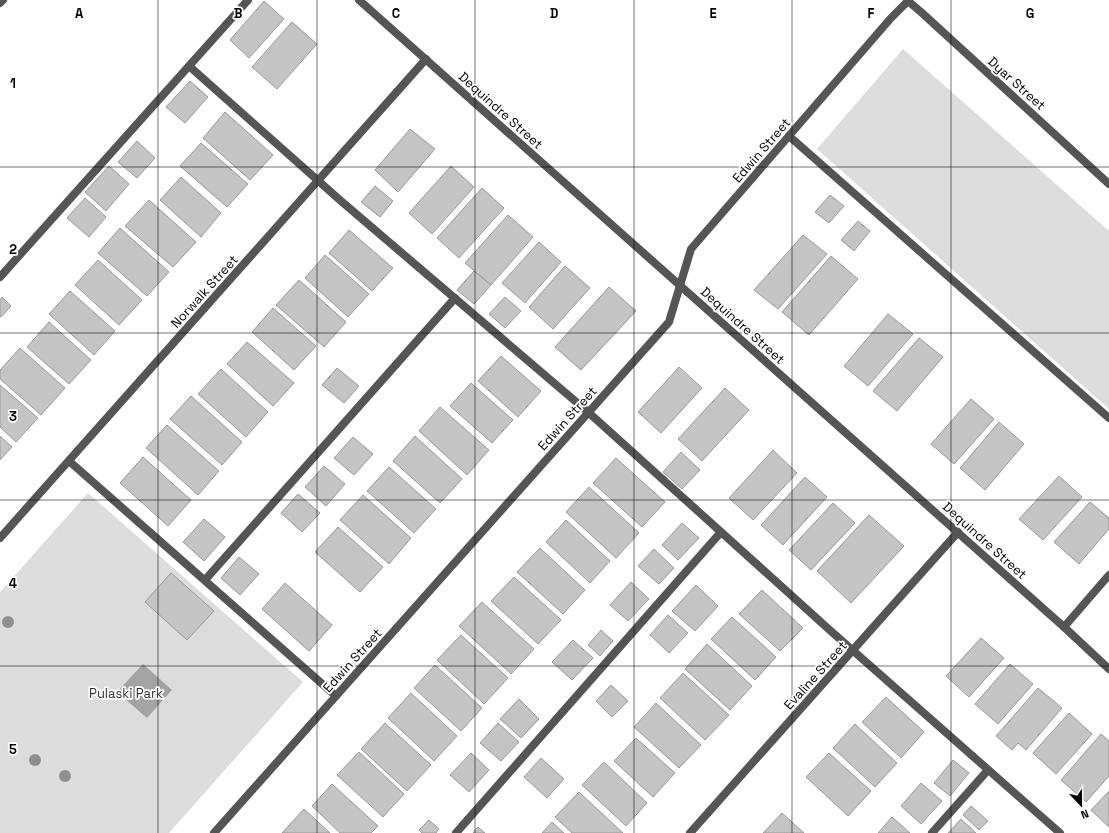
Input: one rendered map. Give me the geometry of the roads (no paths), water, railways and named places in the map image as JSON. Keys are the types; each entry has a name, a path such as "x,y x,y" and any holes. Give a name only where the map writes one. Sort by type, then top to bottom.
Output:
{"street":[{"path":"0,4 3,0"},
{"path":"0,277 248,0"},
{"name":"Dequindre Street","path":"359,0 958,532 1109,669"},
{"name":"Edwin Street","path":"214,833 669,322 691,249 891,18 908,1"},
{"name":"Dyar Street","path":"908,1 1109,184"},
{"name":"Norwalk Street","path":"0,538 426,59"},
{"path":"189,66 318,181 588,412 853,650 1060,833"},
{"path":"789,136 1109,418"},
{"path":"205,580 455,298"},
{"path":"69,461 336,696"},
{"path":"456,833 721,532"},
{"name":"Evaline Street","path":"690,833 958,532"},
{"path":"1064,627 1109,575"},
{"path":"932,833 988,770"}],"park label":[{"name":"Pulaski Park","path":"126,693"}]}
